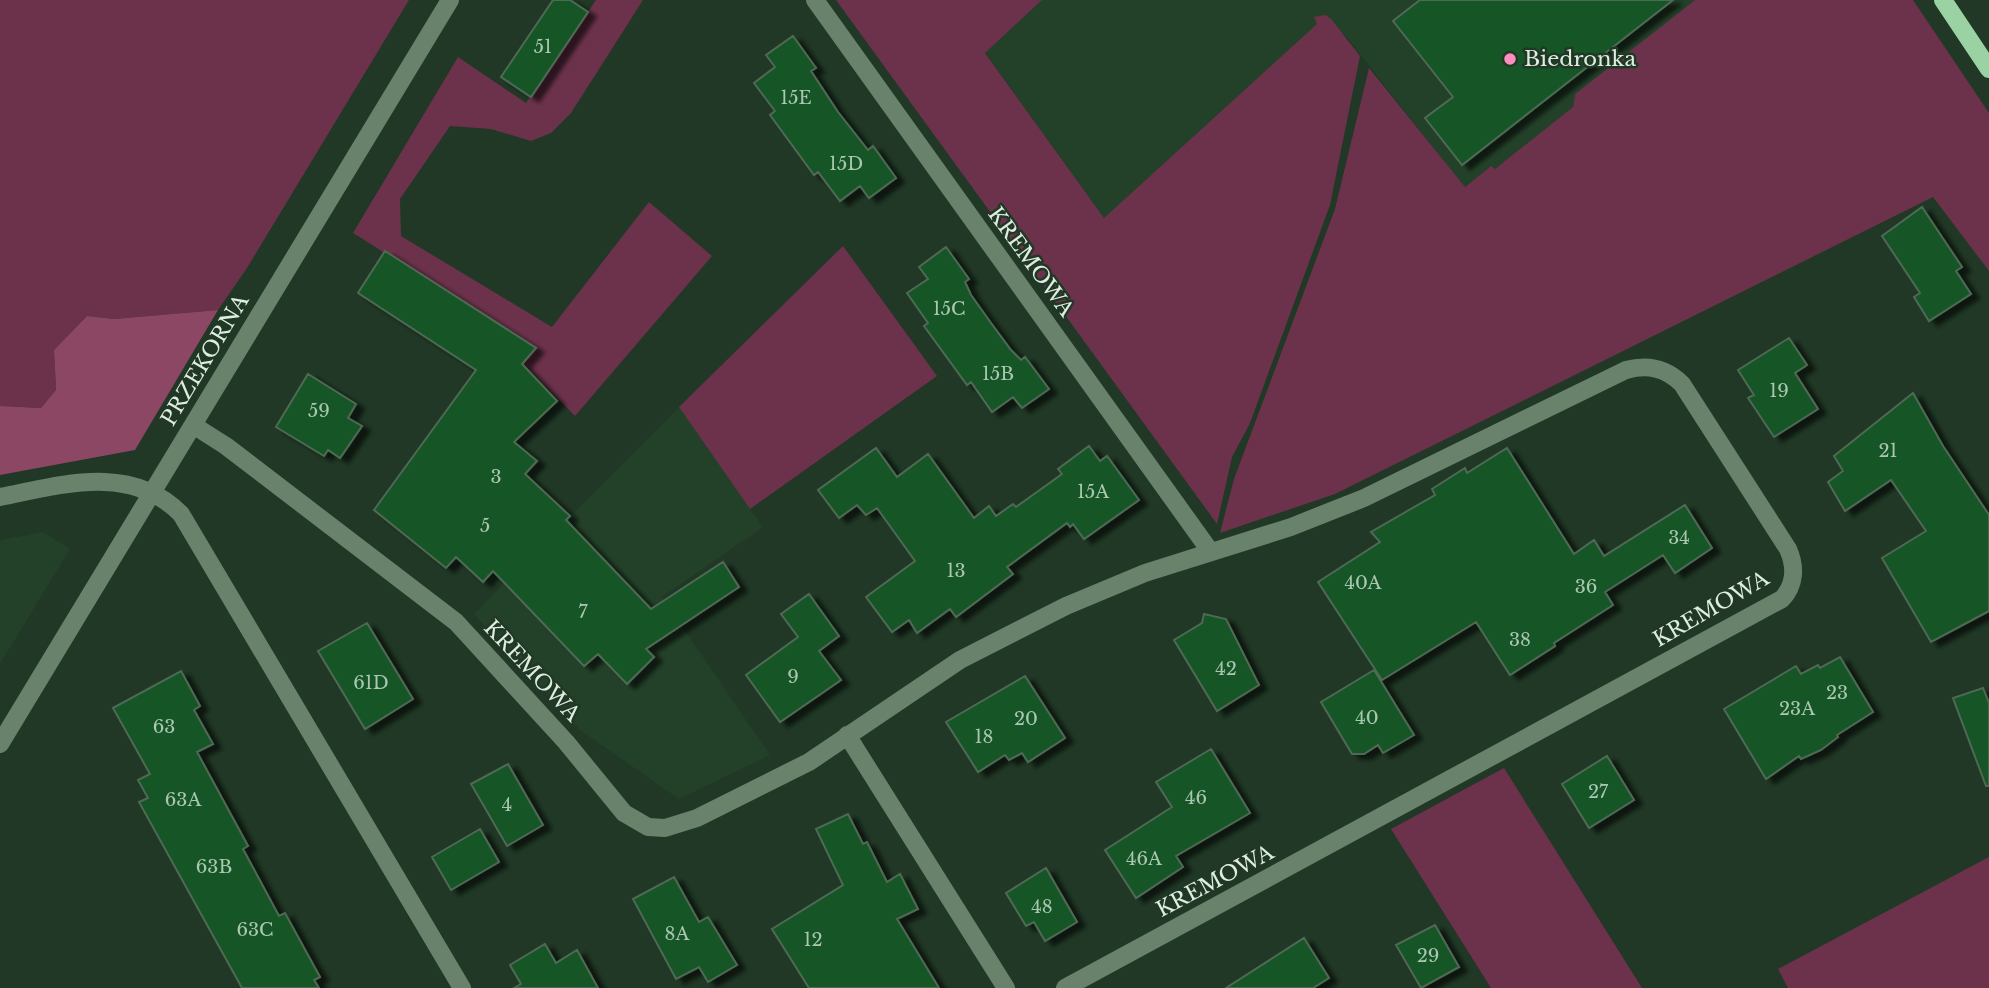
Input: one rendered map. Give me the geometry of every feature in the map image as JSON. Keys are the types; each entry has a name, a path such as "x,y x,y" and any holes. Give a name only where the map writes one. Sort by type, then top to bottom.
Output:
{"main road":[{"path":"1943,0 1989,69"}],"street":[{"name":"PRZEKORNA","path":"0,744 450,0"},
{"name":"KREMOWA","path":"815,0 1210,551"},
{"name":"KREMOWA","path":"193,425 226,446 456,622 633,820 648,827 681,825 809,762 972,654 1066,606 1145,573 1291,527 1364,498 1626,370 1652,367 1674,376 1682,384 1793,559 1793,579 1782,599 1065,988"},
{"path":"0,497 85,481 117,482 152,492 181,514 463,988"},
{"path":"847,735 1006,988"}],"shaded area":[{"path":"0,0 409,0 247,268 218,310 114,319 87,316 54,350 56,391 41,408 0,406"},
{"path":"596,0 643,0 571,113 551,133 531,141 491,129 450,126 400,199 401,236 552,327 649,202 712,256 575,416 523,363 535,347 353,233 458,57 526,103"},
{"path":"836,0 1042,0 985,53 1104,218 1317,24 1314,17 1326,15 1332,20 1360,56 1330,205 1250,423 1232,457 1217,524"},
{"path":"1042,0 1695,0 1575,94 1573,107 1494,170 1491,166 1464,187 1345,35 1315,18 1318,24 1104,218 985,52"},
{"path":"1695,0 1913,0 1989,113 1989,271 1933,197 1335,494 1220,533 1234,479 1335,209 1369,68 1465,187 1491,166 1495,169 1573,107 1575,94"},
{"path":"843,246 937,376 750,509 679,407"},
{"path":"218,310 135,450 0,475 0,406 41,408 56,390 54,350 87,316 114,319"},
{"path":"679,407 763,527 662,597 770,755 679,799 580,730 474,614"},
{"path":"43,532 70,549 0,664 0,540"},
{"path":"1504,768 1642,988 1491,988 1391,829"},
{"path":"1989,857 1989,988 1788,988 1778,969"}],"building":[{"path":"553,0 570,0 588,12 531,97 501,77"},
{"name":"Biedronka","path":"1420,0 1673,0 1462,165 1425,118 1453,97 1393,21"},
{"path":"793,36 816,68 811,71 838,112 868,150 873,146 896,178 869,198 860,186 840,201 818,172 814,175 770,115 775,111 754,83 775,67 766,55"},
{"path":"1922,207 1962,267 1956,271 1971,294 1929,321 1914,297 1920,293 1882,236"},
{"path":"946,247 969,279 965,282 971,295 991,323 1021,360 1025,357 1049,389 1022,408 1013,397 992,412 971,382 967,385 924,326 928,323 907,293 928,279 919,267"},
{"path":"385,251 536,348 522,364 557,401 514,442 537,461 525,474 570,516 566,520 651,609 723,562 739,587 646,649 654,657 627,684 598,654 584,666 493,571 483,582 456,557 446,568 374,510 476,370 358,293"},
{"path":"1789,338 1807,365 1795,373 1818,409 1774,437 1748,398 1754,395 1738,370"},
{"path":"308,374 356,404 348,418 362,426 340,458 328,450 324,456 276,427"},
{"path":"1913,393 1943,446 1989,515 1989,611 1931,642 1882,558 1926,531 1891,480 1845,511 1828,482 1843,471 1834,456"},
{"path":"1089,446 1100,461 1107,456 1139,500 1084,539 1073,524 1070,527 1067,523 1007,567 1013,574 956,617 950,609 917,633 909,620 892,632 866,597 915,561 877,508 866,515 857,505 839,518 818,490 876,448 897,477 928,454 974,518 989,506 996,516 1013,504 1016,507 1062,474 1058,469"},
{"path":"1507,448 1574,554 1594,540 1604,556 1685,505 1712,548 1675,573 1663,555 1605,592 1613,605 1510,675 1476,622 1382,680 1318,582 1380,542 1371,532 1435,495 1432,489 1465,468 1467,473"},
{"path":"809,594 839,636 819,651 841,680 780,722 746,675 798,637 781,614"},
{"path":"1204,614 1226,619 1259,685 1217,711 1174,640 1202,623"},
{"path":"367,623 413,699 365,729 318,651"},
{"path":"1840,657 1873,712 1837,735 1838,737 1821,750 1801,759 1799,756 1766,779 1724,709 1796,666 1801,674"},
{"path":"1374,670 1414,735 1383,753 1378,745 1364,754 1352,754 1321,702"},
{"path":"181,671 200,706 194,710 213,744 197,752 248,846 243,849 279,916 285,913 320,977 314,980 319,988 242,988 139,802 148,798 138,780 150,774 113,708"},
{"path":"1025,676 1065,738 1028,762 1022,753 1009,760 1005,755 978,772 946,722"},
{"path":"1983,688 1989,703 1989,786 1986,786 1953,698"},
{"path":"1211,749 1250,813 1176,856 1183,867 1136,898 1105,850 1172,807 1156,782"},
{"path":"1607,756 1634,800 1589,828 1562,784"},
{"path":"508,764 543,825 507,846 471,784"},
{"path":"848,814 863,844 867,842 887,882 900,874 918,909 897,919 939,988 809,988 772,929 843,885 816,829"},
{"path":"480,829 499,862 451,890 432,857"},
{"path":"1046,868 1077,922 1045,941 1034,922 1026,926 1006,893"},
{"path":"674,877 699,922 708,917 737,965 708,982 699,967 676,979 633,899"},
{"path":"1435,925 1459,967 1421,988 1396,945"},
{"path":"1304,938 1329,978 1313,988 1226,988"},
{"path":"545,944 556,963 577,950 598,988 514,988 521,984 510,965"}],"place":[{"name":"Biedronka","path":"1510,59"}]}
